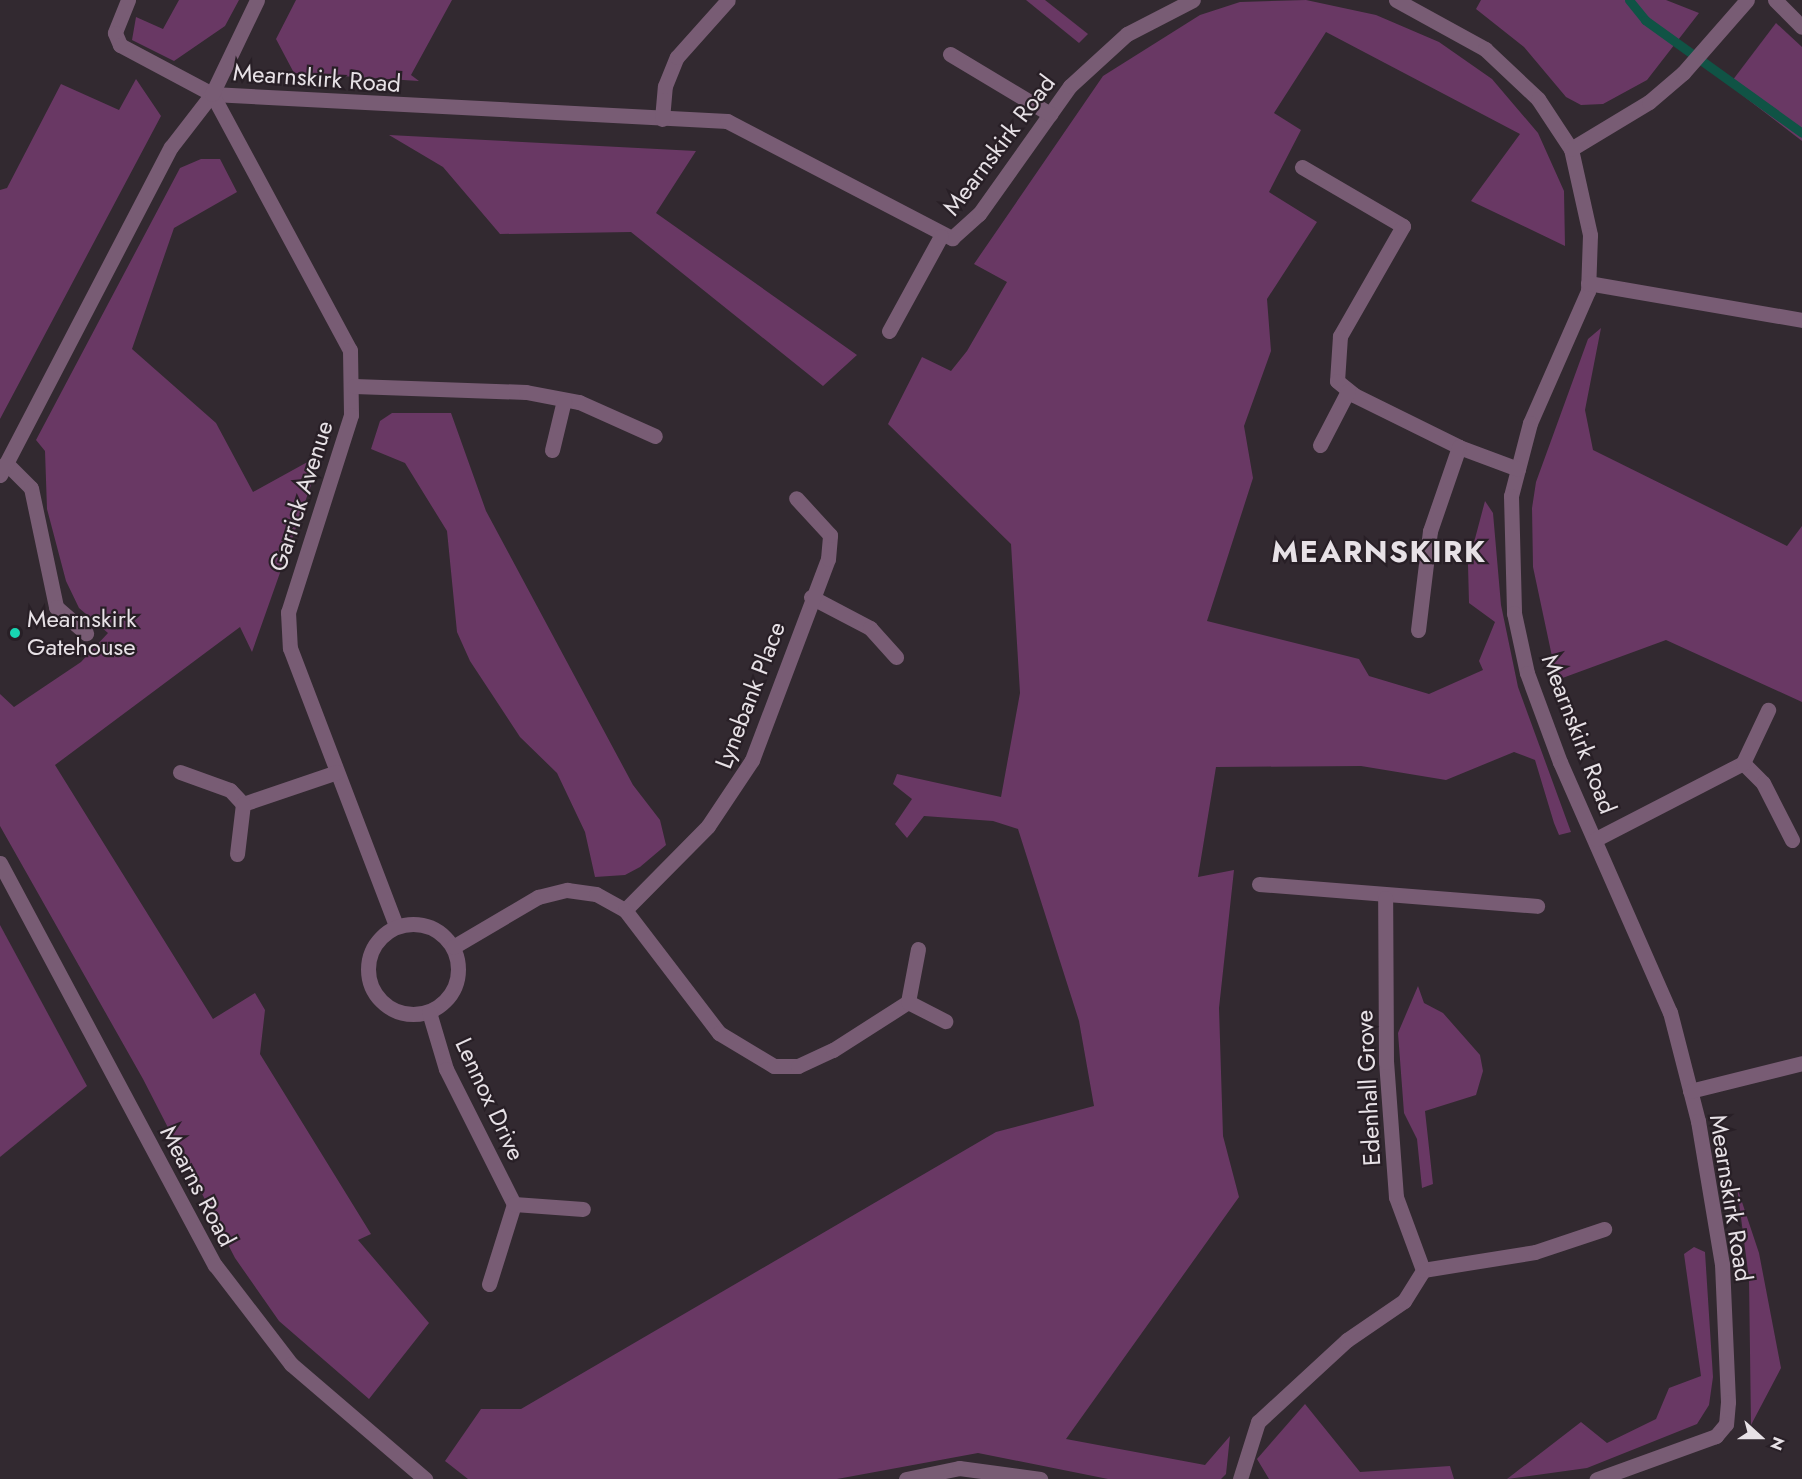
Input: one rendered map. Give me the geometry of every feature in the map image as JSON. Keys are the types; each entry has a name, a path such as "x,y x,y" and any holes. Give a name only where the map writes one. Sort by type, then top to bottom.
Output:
{"street":[{"path":"128,0 115,33 120,45 212,94 257,0"},
{"path":"662,119 665,86 677,57 728,0"},
{"name":"Mearnskirk Road","path":"86,633 56,607 31,488 3,469 171,147 212,94 727,121 746,128 941,236 962,232 979,214 1070,86 1127,34 1193,0"},
{"name":"Mearnskirk Road","path":"1396,0 1485,49 1538,99 1571,149 1590,235 1588,283 1578,321 1530,423 1518,469 1509,560 1514,612 1531,685 1670,1012 1690,1091 1722,1264 1726,1425 1716,1436 1690,1448 1597,1479"},
{"path":"1571,149 1649,102 1683,73 1748,0"},
{"path":"1775,0 1802,27"},
{"path":"950,54 1050,114"},
{"name":"Garrick Avenue","path":"212,94 339,324 350,350 354,386 339,461 288,612 290,648 396,926"},
{"path":"1302,167 1403,226 1340,336 1336,381 1348,391 1459,447 1518,469"},
{"path":"889,331 941,236"},
{"path":"1588,283 1802,320"},
{"path":"354,386 476,386 564,399 655,436"},
{"path":"1320,445 1348,391"},
{"path":"552,450 564,399"},
{"path":"1418,630 1430,531 1459,447"},
{"name":"Lynebank Place","path":"625,910 734,793 752,760 811,597 828,559 830,535 796,498"},
{"path":"811,597 870,628 896,657"},
{"path":"1596,839 1743,762 1768,710"},
{"path":"1743,762 1763,783 1792,840"},
{"path":"180,772 230,790 243,804 237,854"},
{"path":"243,804 337,772"},
{"name":"Mearns Road","path":"0,863 215,1265 291,1364 425,1479"},
{"path":"1259,884 1385,898 1537,906"},
{"path":"453,947 538,897 567,890 596,894 625,910 719,1033 774,1066 798,1066 833,1050 908,1002"},
{"name":"Edenhall Grove","path":"1385,898 1386,1062 1396,1197 1423,1270"},
{"path":"396,926 435,929 453,947 458,977 453,992 429,1012 400,1013 377,998 370,985 368,964 374,944 396,926"},
{"path":"908,1002 908,977 918,949"},
{"path":"908,1002 945,1021"},
{"name":"Lennox Drive","path":"429,1012 446,1069 514,1204"},
{"path":"1690,1091 1802,1064"},
{"path":"489,1284 514,1204 583,1209"},
{"path":"1240,1479 1258,1422 1347,1340 1404,1300 1423,1270 1534,1252 1604,1229"},
{"path":"906,1479 959,1468 1040,1479"}],"shaded area":[{"path":"179,0 239,0 225,26 174,61 132,40 136,17 163,29"},
{"path":"296,0 452,0 411,75 419,81 294,73 276,39"},
{"path":"1026,0 1045,0 1088,34 1079,43"},
{"path":"1306,0 1376,15 1439,42 1492,79 1538,133 1564,191 1565,246 1471,201 1520,134 1326,32 1274,113 1301,130 1269,192 1317,222 1267,299 1271,351 1244,426 1253,478 1207,621 1359,659 1369,676 1429,694 1483,670 1479,661 1495,622 1469,603 1468,565 1485,501 1493,513 1501,605 1518,687 1571,832 1559,835 1535,760 1514,752 1446,780 1361,766 1216,767 1198,877 1234,870 1219,1008 1223,1136 1239,1197 1066,1439 1205,1465 1230,1436 1226,1474 1221,1479 1108,1479 978,1453 837,1479 468,1479 445,1461 481,1409 521,1409 996,1132 1094,1106 1079,1021 1018,829 993,821 924,816 907,838 895,824 912,799 893,784 897,774 1001,797 1020,693 1011,544 888,424 922,357 951,371 967,351 1007,282 974,264 1103,76 1200,15 1240,2"},
{"path":"1481,0 1666,0 1699,13 1647,80 1603,104 1581,105 1566,97 1524,47 1476,9"},
{"path":"1776,23 1802,47 1802,141 1729,85"},
{"path":"136,79 161,116 0,419 0,190 7,188 61,84 119,110"},
{"path":"389,135 696,151 656,213 857,355 823,386 631,232 500,234 443,167"},
{"path":"201,159 220,159 237,192 174,228 132,349 216,423 253,492 322,454 252,652 240,627 55,765 213,1019 255,993 265,1010 260,1054 371,1234 358,1240 429,1323 369,1399 279,1321 235,1258 143,1079 0,826 0,694 14,707 81,662 108,633 79,608 66,581 47,509 45,451 36,440 180,168"},
{"path":"1601,328 1585,410 1593,450 1787,546 1802,526 1802,702 1666,640 1557,680 1533,567 1532,508 1536,482 1588,339"},
{"path":"392,413 451,413 486,511 633,785 660,820 666,845 640,867 625,875 595,877 585,832 557,773 520,737 470,661 457,632 447,531 405,463 371,449 380,421"},
{"path":"0,925 87,1086 0,1157"},
{"path":"1418,986 1424,1003 1443,1013 1480,1055 1483,1071 1476,1095 1425,1111 1433,1184 1422,1188 1417,1139 1404,1113 1398,1033"},
{"path":"1737,1187 1759,1253 1781,1368 1751,1425 1749,1279"},
{"path":"1694,1247 1705,1252 1713,1377 1709,1405 1697,1424 1587,1468 1507,1479 1581,1422 1607,1443 1656,1419 1669,1388 1701,1376 1684,1254"},
{"path":"1305,1404 1360,1472 1450,1466 1454,1479 1269,1479 1257,1459"}],"waterway":[{"path":"1629,0 1645,20 1802,133"}],"place":[{"name":"Mearnskirk Gatehouse","path":"15,633"}],"district":[{"name":"MEARNSKIRK","path":"1379,552"}]}
